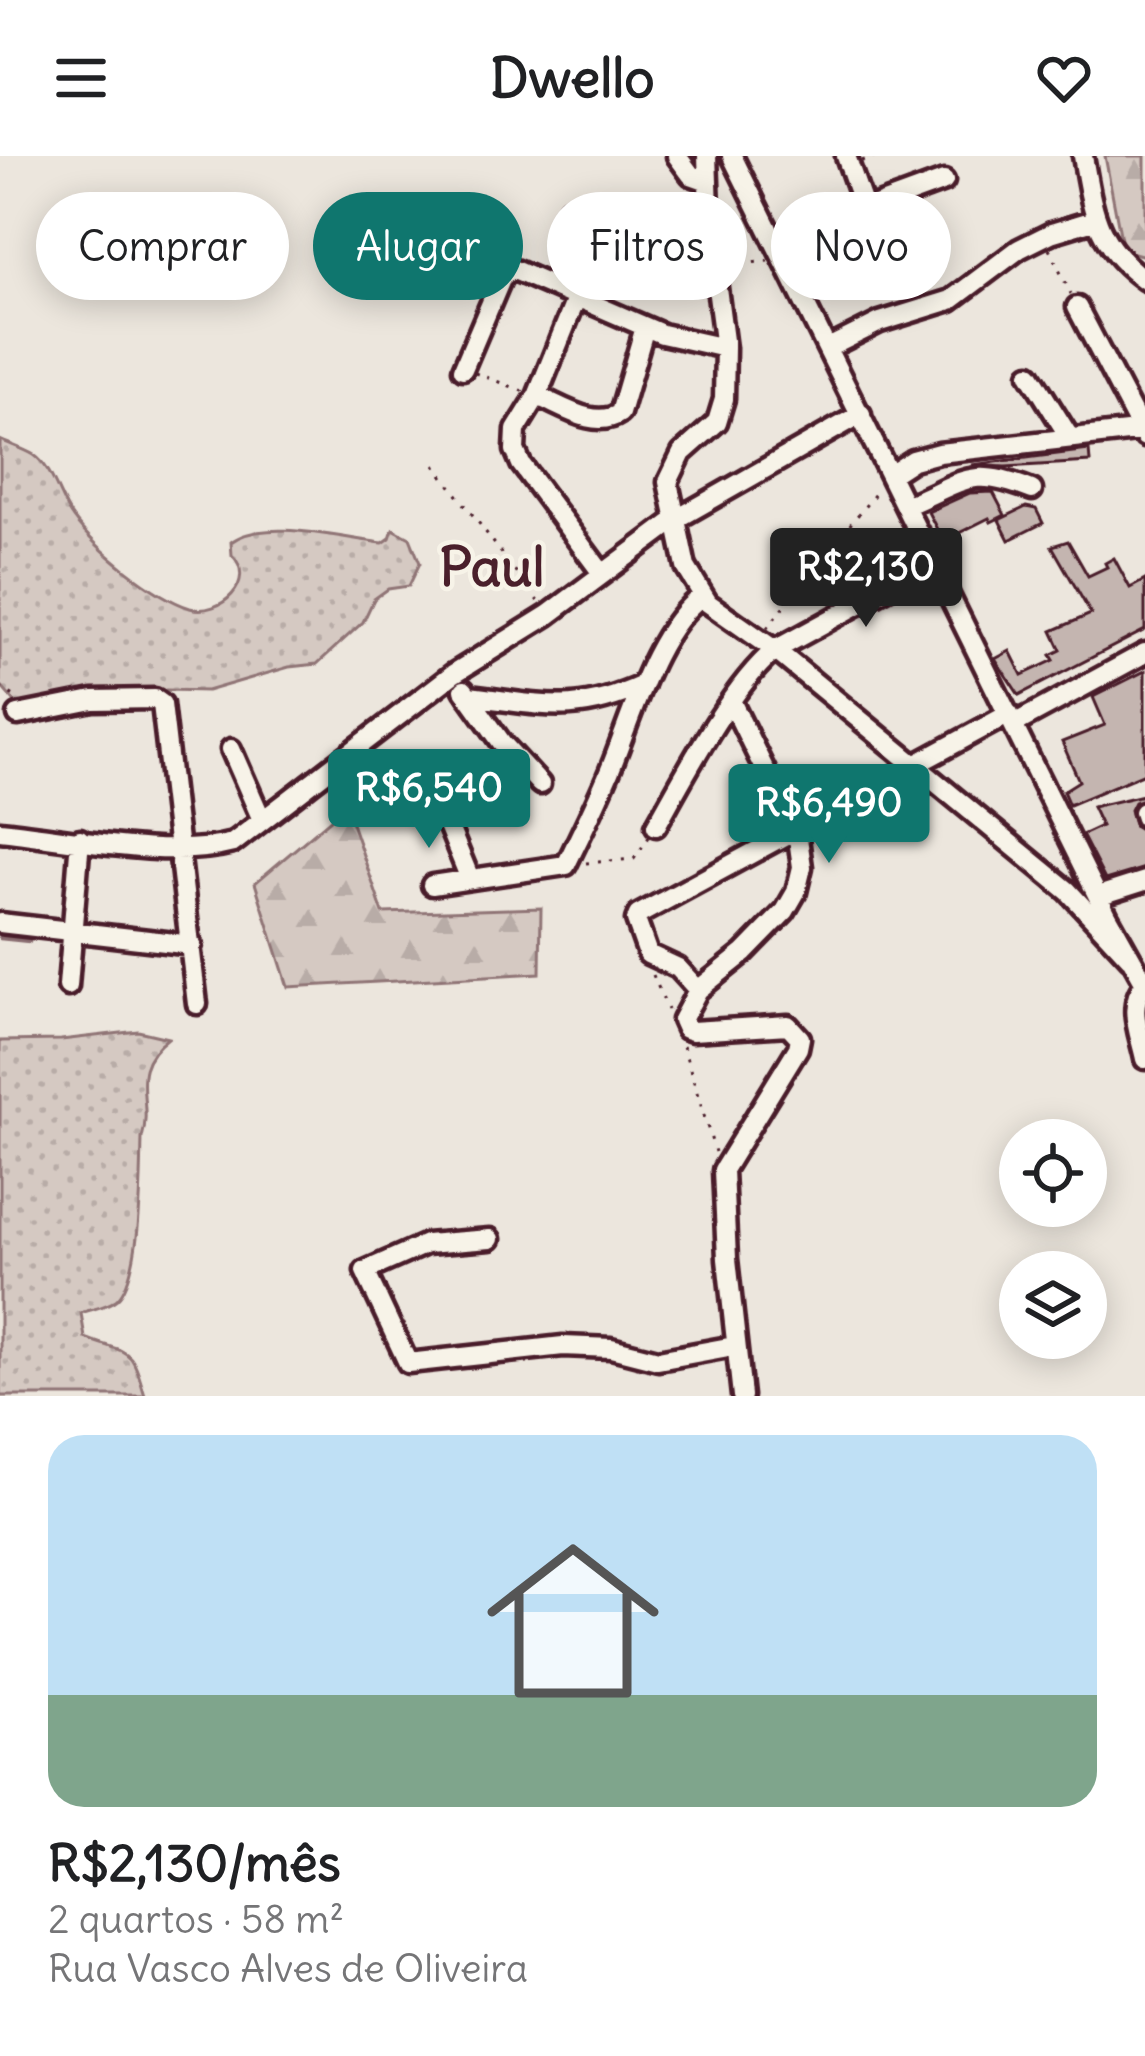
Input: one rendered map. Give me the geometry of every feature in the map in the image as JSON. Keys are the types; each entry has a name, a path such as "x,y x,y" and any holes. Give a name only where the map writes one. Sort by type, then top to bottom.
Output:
{"street":[{"path":"677,156 692,175 708,182"},
{"path":"707,156 708,192"},
{"path":"732,156 771,230"},
{"path":"846,156 859,192"},
{"path":"1083,156 1094,220 1108,246 1145,280"},
{"path":"916,192 944,182"},
{"path":"828,348 880,322 951,300 1043,236 1094,220"},
{"path":"463,368 502,277 512,269 547,284"},
{"path":"575,300 537,397 516,430 515,450 520,464 604,569"},
{"path":"581,300 645,327 725,348"},
{"path":"720,300 725,348 723,411 682,453 668,482 686,567 702,596 1068,891 1130,958"},
{"path":"806,300 1145,984 1134,1006 1145,1059"},
{"path":"890,475 913,460 939,453 1144,433 1077,307"},
{"path":"537,397 595,420 610,419 620,412 645,327"},
{"path":"1030,374 1070,438"},
{"path":"0,831 178,849 233,842 453,674 548,615 675,520 861,414"},
{"path":"905,506 975,476 1002,478 1033,490"},
{"path":"564,510 604,569"},
{"path":"656,826 766,645 934,563"},
{"path":"432,884 566,865 644,685 681,612 702,596"},
{"path":"698,990 678,968 645,946 638,915 910,765 1145,653"},
{"path":"453,674 502,743 540,784"},
{"path":"467,697 579,707 606,702 644,685"},
{"path":"18,715 93,700 160,701 197,1004"},
{"path":"732,703 802,848 796,892 785,911 698,990 683,1013 686,1029 788,1025 800,1038 722,1170 741,1396"},
{"path":"231,749 262,820"},
{"path":"439,803 470,879"},
{"path":"68,986 80,839"},
{"path":"1098,896 1145,881"},
{"path":"0,923 192,945"},
{"path":"490,1239 427,1244 365,1271 408,1363 563,1346 611,1348 658,1360 734,1346"}],"path":[{"path":"1043,236 1077,307"},
{"path":"463,368 537,397"},
{"path":"435,465 548,615"},
{"path":"766,645 890,475"},
{"path":"566,865 634,859 656,826"},
{"path":"645,946 673,1022"},
{"path":"681,1040 722,1170"}],"green space":[{"path":"1105,156 1145,156 1145,256 1123,250"},
{"path":"0,440 41,461 73,518 110,557 159,593 190,608 213,607 232,595 241,576 231,542 263,531 383,543 393,529 410,538 420,563 409,586 388,589 374,599 363,622 317,664 289,667 207,691 166,690 152,697 19,707 0,685"},
{"path":"346,806 383,913 541,908 540,973 288,987 255,883"},
{"path":"138,1031 168,1038 147,1062 144,1074 136,1247 117,1299 81,1313 85,1338 127,1354 145,1396 0,1396 0,1041"}],"building":[{"path":"1089,450 1090,462 972,465"},
{"path":"993,492 1005,515 943,541 928,512 970,493"},
{"path":"1026,507 1036,509 1043,523 1009,540 999,520"},
{"path":"1068,541 1088,576 1114,558 1130,588 1145,580 1145,630 1019,695 995,659 1010,651 1022,675 1054,660 1051,655 1061,650 1052,631 1091,614 1052,546"},
{"path":"1145,671 1145,773 1069,805 1063,791 1079,781 1062,742 1105,725 1093,697"},
{"path":"1143,795 1130,810 1135,827 1145,833 1145,868 1105,880 1082,835 1101,826 1092,807"}],"waterway":[{"path":"0,938 29,941"}],"district":[{"name":"Paul","path":"492,567"}]}
